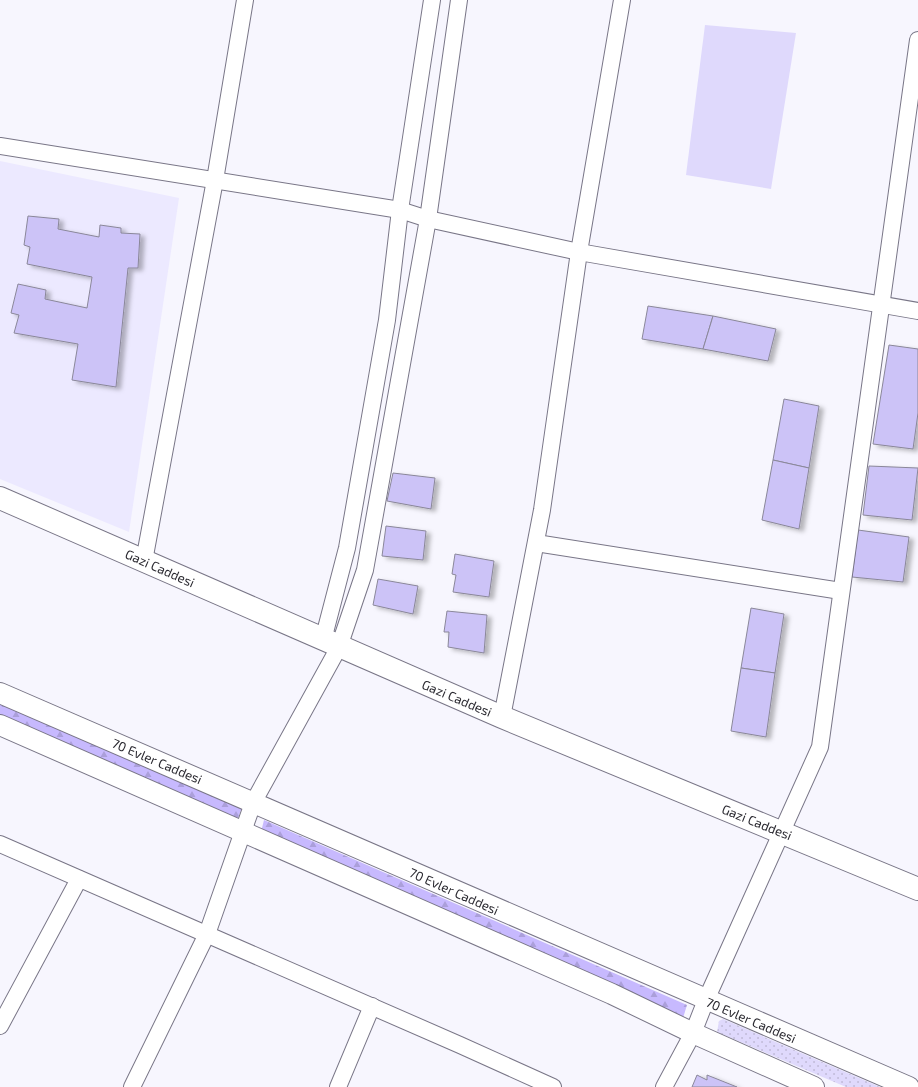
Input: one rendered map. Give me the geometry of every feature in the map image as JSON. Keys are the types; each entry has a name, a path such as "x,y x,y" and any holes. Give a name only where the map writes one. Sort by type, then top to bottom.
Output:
{"main road":[{"name":"Gazi Caddesi","path":"0,498 502,717 918,889"}],"street":[{"path":"144,562 215,180 244,0"},
{"path":"331,643 387,320 400,210 432,0"},
{"path":"132,1087 207,934 253,803 365,570 428,219 460,0"},
{"path":"502,717 542,510 579,252 622,0"},
{"path":"664,1087 693,1033 706,1000 820,747 918,40"},
{"path":"0,146 400,210 428,219 579,252 918,311"},
{"path":"536,543 841,591"},
{"name":"70 Evler Caddesi","path":"0,693 909,1087"},
{"path":"0,726 612,994 693,1033 814,1087"},
{"path":"0,844 372,1006 543,1085"},
{"path":"0,1026 79,879"},
{"path":"338,1087 372,1006"}],"shaded area":[{"path":"705,25 796,33 771,189 686,175"},
{"path":"0,161 179,198 129,532 0,479"},
{"path":"723,1019 880,1087 846,1087 717,1032 719,1021"}],"green space":[{"path":"0,702 242,807 237,821 0,718"},
{"path":"264,820 687,1005 683,1018 261,832"}],"building":[{"path":"28,216 59,219 58,229 99,237 100,225 121,228 121,233 140,234 138,268 128,268 116,387 72,380 78,344 14,333 19,315 11,313 18,284 46,290 45,299 87,308 92,277 27,264 30,247 24,245"},
{"path":"648,306 713,316 703,349 642,339"},
{"path":"713,316 776,329 768,361 703,349"},
{"path":"889,345 918,349 918,413 913,449 873,444"},
{"path":"784,399 819,406 809,468 773,460"},
{"path":"773,460 809,468 799,529 762,520"},
{"path":"869,466 918,468 912,520 863,515"},
{"path":"393,473 435,478 431,509 387,501"},
{"path":"386,526 426,531 423,560 382,556"},
{"path":"858,530 909,537 903,582 852,577"},
{"path":"455,554 494,561 489,597 453,592 456,575 452,574"},
{"path":"378,579 418,586 413,614 373,605"},
{"path":"751,608 784,614 775,673 741,668"},
{"path":"447,611 487,615 484,653 448,647 449,632 444,632"},
{"path":"741,668 775,673 766,737 731,731"},
{"path":"697,1075 707,1080 707,1075 737,1087 692,1087"}]}
